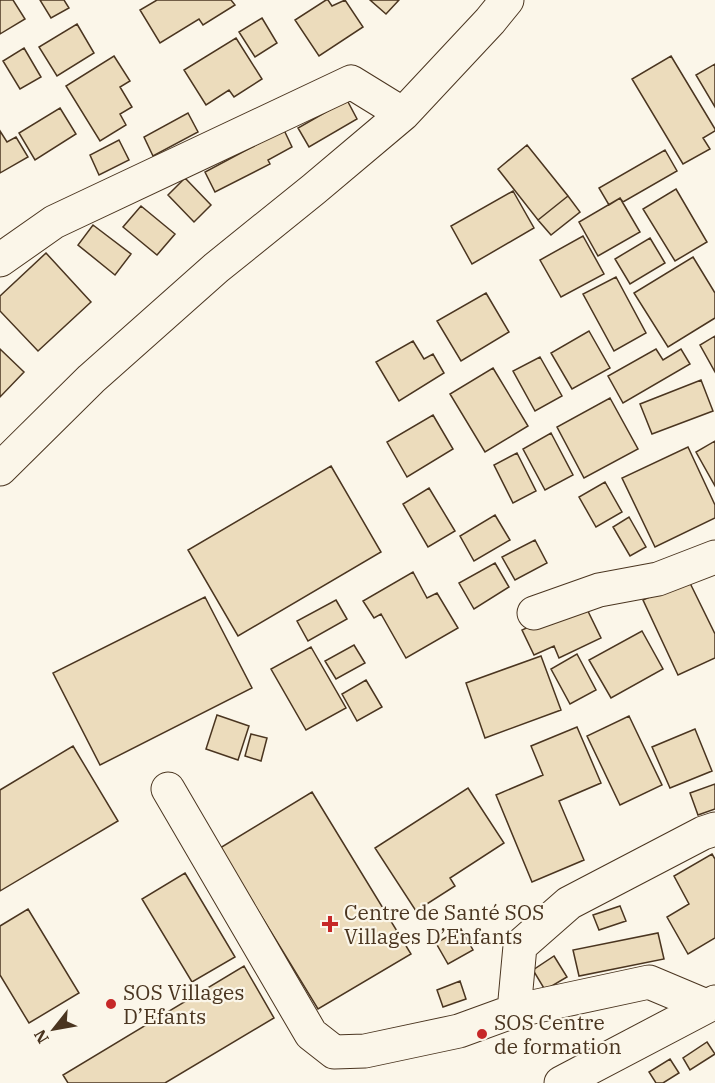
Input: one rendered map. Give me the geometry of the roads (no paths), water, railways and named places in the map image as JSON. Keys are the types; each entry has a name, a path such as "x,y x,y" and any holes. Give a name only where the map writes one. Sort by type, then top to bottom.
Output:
{"street":[{"path":"0,469 91,379 216,268 402,114 507,0"},
{"path":"0,260 54,222 351,82 402,114"},
{"path":"534,613 599,590 658,579 715,557"},
{"path":"168,789 311,1034 334,1052 365,1051 459,1031 514,1011 649,982 711,1004"},
{"path":"514,1011 520,946 569,903 703,833 715,829"},
{"path":"561,1083 711,1004"}],"place":[{"name":"Centre de Santé SOS Villages D’Enfants","path":"330,924"},
{"name":"SOS Villages D’Efants","path":"111,1004"},
{"name":"SOS Centre de formation","path":"482,1034"}]}
